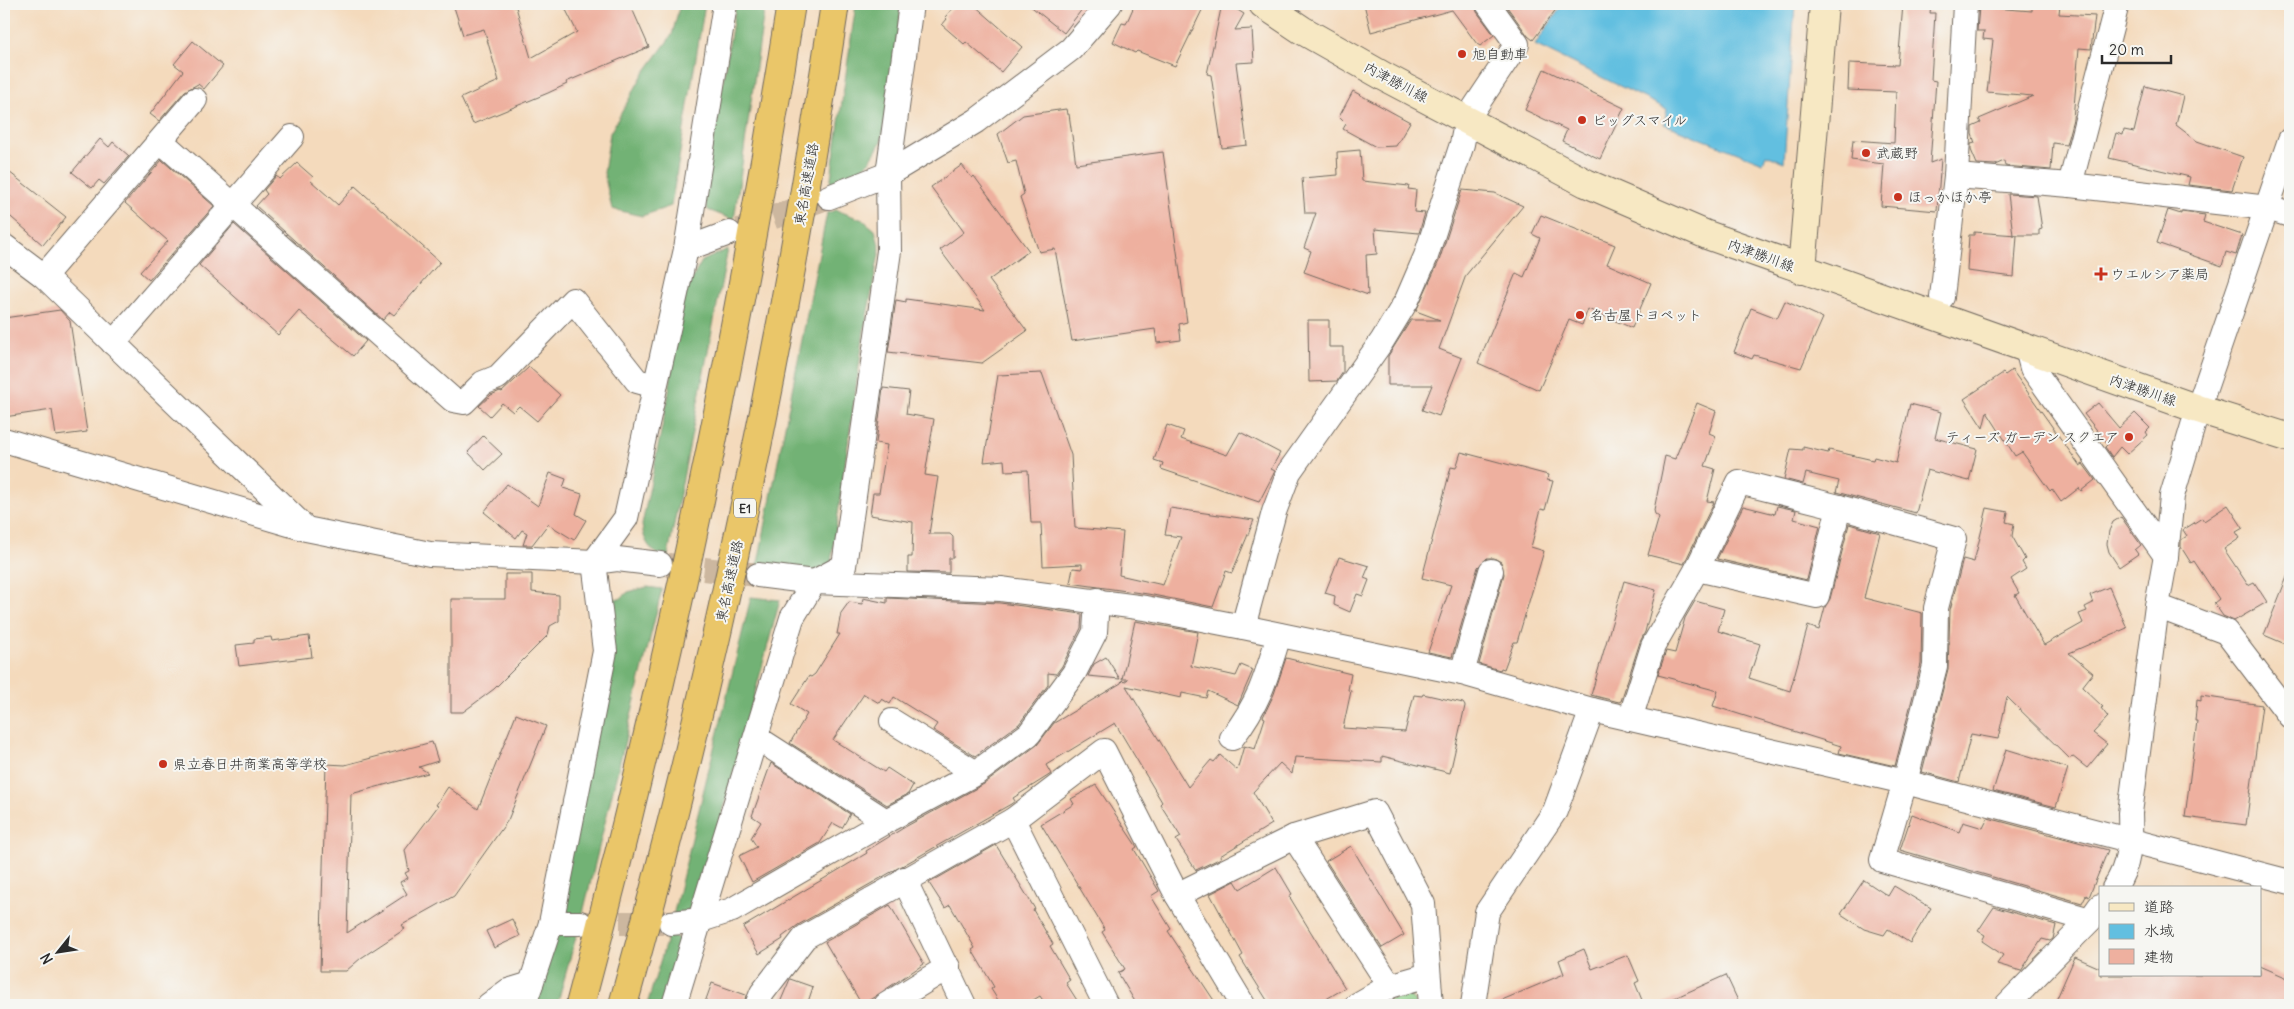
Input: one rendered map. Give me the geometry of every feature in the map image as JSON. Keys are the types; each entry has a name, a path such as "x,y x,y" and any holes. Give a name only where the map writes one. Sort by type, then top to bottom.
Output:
{"highway":[{"path":"580,1005 646,745 690,554 731,357 791,4"},
{"name":"東名高速道路","path":"623,1005 693,743 735,557 773,369 815,136 835,4"}],"main road":[{"name":"内津勝川線","path":"1263,4 1319,40 1586,183 1707,235 2198,409 2290,438"},
{"path":"1802,270 1824,4"}],"street":[{"path":"489,1005 508,991 528,995 551,922 604,651 594,562 626,518 686,249 725,4"},
{"path":"674,1005 792,618 814,582 844,566 890,251 888,174 911,4"},
{"path":"829,196 888,174 976,121 1070,49 1110,4"},
{"path":"1243,627 1274,512 1289,472 1382,341 1407,300 1426,256 1462,144 1467,119 1517,44 1488,4"},
{"path":"2070,185 2117,4"},
{"path":"1942,297 1956,176 1963,5"},
{"path":"44,276 195,100"},
{"path":"113,343 292,137"},
{"path":"2115,886 2122,877 2131,840 2130,813 2157,606 2166,556 2172,496 2198,409 2279,211 2290,140"},
{"path":"161,141 453,400 464,402 483,383 498,377 573,300 637,380 655,386"},
{"path":"1956,176 2070,185 2279,211"},
{"path":"686,249 729,233"},
{"path":"4,246 44,276 306,529"},
{"path":"2027,349 2032,368 2166,556"},
{"path":"4,440 306,529 430,554 594,562 617,559 660,564"},
{"path":"1630,720 1653,646 1697,569 1739,482 1840,507 1954,540 1936,608 1935,666 1906,782 1882,860 2095,913 2007,1005"},
{"path":"1697,569 1817,596 1840,507"},
{"path":"1462,673 1491,571"},
{"path":"758,576 814,582 1001,589 1097,600 1243,627 1462,673 1630,720 1906,782 2290,882"},
{"path":"671,924 701,920 732,910 886,821 976,773 1029,734 1074,673 1095,632 1097,600"},
{"path":"2157,606 2226,632 2290,716"},
{"path":"1232,738 1249,715 1263,689 1279,635"},
{"path":"1473,1005 1487,912 1555,811 1592,710"},
{"path":"892,721 976,773"},
{"path":"756,738 886,821"},
{"path":"757,1005 762,993 804,937 904,879 1013,820 1104,751 1177,895 1243,1005"},
{"path":"1177,895 1294,837 1375,812 1423,904 1431,1005"},
{"path":"1013,820 1106,1005"},
{"path":"1294,837 1390,986"},
{"path":"904,879 948,967 964,1005"},
{"path":"551,922 580,923"},
{"path":"886,1005 948,967"},
{"path":"1357,1005 1390,986 1428,974"}],"green space":[{"path":"680,4 705,4 671,206 642,216 612,209 604,173 610,133 642,76 672,35"},
{"path":"736,4 765,4 734,220 708,210 703,198"},
{"path":"856,4 902,4 882,139 872,157 862,168 849,177 830,185"},
{"path":"836,210 863,220 875,230 880,249 864,331 831,563 818,573 757,568 827,213"},
{"path":"728,249 667,560 649,546 644,537 642,525 668,398 683,295 702,261"},
{"path":"647,587 662,589 582,917 573,916 561,906 606,598 620,599 628,592"},
{"path":"751,597 780,600 697,908 673,916"},
{"path":"578,930 557,1005 534,1005 554,937 564,932"},
{"path":"669,932 681,941 681,952 666,1005 647,1005"},
{"path":"1409,995 1417,1005 1379,1005 1391,999"}],"water":[{"path":"1563,4 1795,4 1784,162 1766,155 1763,163 1664,124 1667,109 1535,45"}],"building":[{"path":"453,4 513,4 516,7 531,58 577,32 563,4 630,4 649,47 566,82 567,84 548,93 473,124 461,98 499,81 484,29 463,35"},
{"path":"957,4 973,4 1022,47 1001,72 966,42 964,44 942,25 947,19 945,17"},
{"path":"1028,4 1086,4 1064,33"},
{"path":"1135,4 1205,4 1175,66 1137,51 1135,53 1113,42 1122,23 1126,24"},
{"path":"1222,4 1228,4 1244,14 1235,30 1252,29 1254,62 1236,63 1247,145 1222,148 1211,75 1207,74"},
{"path":"1364,4 1475,4 1477,12 1494,35 1480,46 1452,10 1371,32"},
{"path":"1505,4 1560,4 1533,40"},
{"path":"1903,4 1931,4 1930,13 1935,13 1931,80 1936,81 1930,163 1941,159 1937,211 1881,206 1884,164 1851,160 1853,140 1894,143 1896,92 1848,90 1849,63 1898,65"},
{"path":"2032,4 2060,4 2059,14 2095,16 2091,49 2079,48 2073,119 2066,145 2053,143 2051,170 2005,166 2004,161 1995,165 1977,164 1971,150 1971,144 1975,143 1972,127 1981,123 1979,119 2033,96 1987,92 1993,40 1983,39 1984,31 1977,31 1979,7 2032,11"},
{"path":"193,41 223,66 204,89 198,84 185,91 159,121 150,114 183,71 174,64"},
{"name":"ビッグスマイル","path":"1544,69 1624,108 1600,159 1562,141 1567,130 1525,110"},
{"path":"2145,86 2183,96 2176,125 2197,141 2243,157 2232,190 2188,185 2190,177 2109,158 2116,133 2123,135 2124,130 2134,132"},
{"path":"1353,91 1410,122 1396,146 1376,147 1343,129 1346,124 1339,117"},
{"path":"1066,109 1067,114 1069,114 1076,164 1163,152 1187,322 1179,324 1181,340 1157,343 1155,329 1072,341 1055,249 1039,252 1020,197 1024,194 1016,161 1008,163 998,134 1023,115"},
{"path":"100,139 109,147 113,142 129,156 104,184 99,180 92,188 72,172"},
{"path":"1360,150 1362,181 1409,186 1408,189 1416,190 1414,212 1425,213 1419,233 1375,229 1377,254 1366,255 1368,295 1304,272 1311,251 1304,248 1316,213 1305,213 1302,178 1338,175 1337,152"},
{"path":"162,160 214,206 149,280 140,272 168,241 125,203"},
{"path":"297,163 313,177 310,180 338,205 355,186 440,262 394,315 390,312 383,320 256,206 267,194 264,190 276,176 280,179"},
{"path":"962,165 972,178 974,176 1029,251 989,280 1027,331 982,363 888,352 896,300 906,302 906,299 985,310 940,250 964,232 931,187"},
{"path":"4,168 66,217 43,245 4,211"},
{"path":"1462,190 1495,193 1523,206 1466,275 1439,349 1462,358 1439,416 1422,410 1432,385 1388,385 1388,356 1411,320 1440,320 1416,311 1439,261"},
{"path":"2008,194 2037,196 2042,229 2039,230 2039,235 2013,235"},
{"path":"2168,210 2181,214 2181,212 2205,215 2203,222 2242,235 2236,255 2226,252 2222,266 2157,243"},
{"path":"1541,215 1615,245 1607,264 1651,283 1632,328 1588,309 1582,325 1569,320 1539,390 1478,363 1516,273 1524,277 1540,238 1532,234"},
{"path":"234,224 366,341 353,356 299,311 278,335 199,265"},
{"path":"1974,232 2017,235 2014,277 1967,271 1969,235 1974,235"},
{"path":"1785,301 1823,318 1801,368 1754,355 1752,359 1734,352 1751,308 1777,318"},
{"path":"60,310 70,321 87,432 56,436 52,410 4,417 4,318"},
{"path":"1308,320 1329,320 1329,347 1343,347 1343,372 1337,381 1309,382"},
{"path":"529,367 560,395 537,421 519,406 513,412 502,403 490,416 479,406 491,395 502,392"},
{"path":"2012,370 2080,466 2083,464 2095,480 2081,491 2079,488 2061,502 2052,489 2050,491 2022,452 2015,456 1987,412 1983,428 1964,399 2003,373 2005,375"},
{"path":"1042,373 1071,455 1075,528 1123,532 1119,575 1163,585 1181,537 1165,535 1170,508 1254,520 1232,573 1226,571 1213,607 1148,594 1070,583 1073,568 1082,569 1082,564 1043,566 1041,523 1031,523 1028,470 1005,471 1004,460 984,462 998,375"},
{"path":"883,388 909,391 906,414 934,419 925,475 938,477 929,534 950,534 953,537 953,558 949,558 949,573 908,572 908,557 912,557 913,522 870,515 873,493 879,493 887,445 876,443"},
{"path":"1697,403 1716,411 1709,433 1716,436 1705,466 1715,469 1707,501 1714,502 1684,564 1648,555 1659,517 1655,514 1654,510 1665,456 1675,459"},
{"path":"2098,403 2119,428 2135,413 2150,428 2146,432 2148,435 2127,454 2120,447 2112,457 2105,447 2108,444 2084,414"},
{"path":"1910,404 1941,412 1935,438 1977,449 1969,481 1927,470 1916,513 1836,492 1839,481 1806,473 1803,484 1784,479 1791,449 1803,450 1803,447 1828,453 1829,450 1873,460 1874,457 1896,463"},
{"path":"1167,425 1184,431 1181,439 1227,455 1240,432 1280,453 1271,469 1275,471 1259,502 1161,469 1163,463 1154,460"},
{"path":"483,436 502,454 485,470 468,452"},
{"path":"1461,452 1548,475 1547,480 1553,481 1545,510 1541,509 1531,547 1544,551 1517,642 1514,642 1504,669 1501,668 1500,670 1479,664 1504,574 1501,562 1494,558 1487,558 1478,567 1452,657 1428,652 1451,585 1422,578 1451,467 1456,468"},
{"path":"550,473 566,479 563,488 582,494 576,514 586,520 574,540 548,524 532,545 523,545 527,533 522,530 516,538 484,512 507,484 538,506"},
{"path":"2228,505 2243,528 2236,532 2240,538 2224,549 2248,585 2254,582 2267,602 2234,621 2223,616 2214,603 2219,599 2194,561 2191,563 2181,547 2181,540 2187,536 2183,530 2202,518 2204,521"},
{"path":"1743,506 1775,514 1777,506 1796,510 1794,519 1820,526 1807,580 1717,559"},
{"path":"1987,508 2008,512 2006,522 2014,524 2012,536 2025,559 2022,562 2026,569 2011,579 2019,593 2015,595 2044,645 2083,623 2079,614 2087,611 2085,607 2093,603 2090,595 2109,587 2127,628 2069,653 2093,673 2082,687 2103,707 2101,708 2108,717 2093,733 2107,744 2087,768 2072,756 2070,759 2007,697 1998,739 1971,734 1959,782 1922,772 1948,669 1950,610 1963,559 1974,562"},
{"path":"2121,517 2141,545 2135,550 2138,554 2119,567 2109,552 2107,544 2113,522"},
{"path":"1849,524 1880,533 1864,598 1922,613 1921,664 1895,766 1839,753 1841,746 1713,706 1718,691 1658,675 1666,651 1675,653 1685,618 1695,601 1724,609 1718,631 1760,644 1749,678 1790,691 1808,626 1819,630 1825,607 1830,599"},
{"path":"1339,557 1369,566 1364,578 1369,580 1363,596 1357,594 1350,612 1334,605 1335,596 1325,593"},
{"path":"2290,572 2290,646 2264,635"},
{"path":"505,574 532,574 532,592 559,595 559,621 550,626 548,635 494,689 463,712 451,712 451,599 505,599"},
{"path":"1624,581 1656,590 1645,632 1621,701 1619,702 1591,695"},
{"path":"863,598 887,603 887,598 1000,603 1082,614 1081,628 1062,666 1056,674 1048,673 1048,685 1019,724 975,756 933,730 937,724 894,697 890,704 882,699 879,703 864,694 833,740 884,772 887,768 913,785 908,794 887,805 790,743 807,714 791,704 809,676 811,677 815,674 840,634 837,634 841,613 849,602 862,604"},
{"path":"1135,621 1198,632 1191,666 1236,676 1241,665 1253,670 1238,705 1208,691 1206,698 1182,693 1181,698 1126,686 1188,787 1211,760 1214,762 1220,755 1237,770 1244,746 1255,749 1265,718 1263,717 1274,694 1286,658 1351,674 1348,690 1351,691 1343,728 1405,732 1414,695 1422,696 1423,694 1463,703 1465,706 1450,773 1382,756 1382,762 1295,757 1292,774 1280,763 1253,792 1272,824 1220,856 1221,858 1196,870 1176,840 1181,837 1160,804 1162,802 1115,723 1046,765 1051,774 1013,798 1015,801 1011,804 798,925 782,937 783,939 759,954 743,927 867,853 866,851 905,827 984,784 1037,745 1054,723 1121,683 1122,680 1124,682 1128,679 1122,679"},
{"path":"309,636 312,657 239,666 236,645 254,643 254,639 271,637 272,641"},
{"path":"1106,657 1120,679 1088,676 1094,664"},
{"path":"2201,696 2262,705 2246,825 2185,817 2197,721 2195,721 2197,700 2201,701"},
{"path":"516,714 546,726 508,820 454,896 402,925 405,929 361,958 346,971 320,971 326,764 345,765 432,742 438,761 419,767 428,773 351,794 347,933 407,894 400,882 408,878 405,873 409,871 405,850 438,806 436,805 448,787 478,809"},
{"path":"2006,749 2068,768 2056,807 1993,791"},
{"path":"771,763 850,814 842,828 833,823 820,843 752,882 739,856 757,847 751,838 761,822 752,816"},
{"path":"1096,785 1137,847 1134,849 1159,891 1151,896 1171,929 1168,931 1217,1005 1137,1005 1118,973 1125,969 1102,932 1105,930 1041,824 1074,804 1071,799"},
{"path":"1912,814 1959,832 1963,822 1983,828 1988,818 2108,850 2089,897 2086,895 2082,903 1900,850"},
{"path":"996,845 1035,909 1033,910 1053,944 1050,946 1070,980 1066,983 1080,1005 1046,1005 1040,996 1025,1005 1001,1005 991,989 994,987 972,950 975,948 950,905 945,908 929,883"},
{"path":"1351,846 1404,935 1382,948 1326,861"},
{"path":"1276,867 1292,894 1289,896 1345,988 1316,1005 1270,1005 1240,957 1243,955 1210,894 1235,881 1240,889"},
{"path":"1864,880 1888,896 1894,886 1931,908 1910,943 1888,929 1884,935 1864,929 1841,914"},
{"path":"890,905 924,964 862,1005 825,942"},
{"path":"1994,907 2056,925 2053,939 2050,941 2042,939 2021,971 1997,964 2003,955 1982,941 1985,935 1978,931"},
{"path":"512,919 520,936 494,948 486,931"},
{"path":"1584,949 1592,969 1628,955 1639,981 1635,983 1644,1005 1490,1005 1564,974 1559,960"},
{"path":"2075,957 2099,968 2099,976 2262,976 2262,967 2290,979 2290,1005 2054,1005"},
{"path":"1726,975 1740,1005 1659,1005"},
{"path":"790,979 813,987 807,1005 779,1005"},
{"path":"712,983 746,995 744,1005 704,1005"}],"tunnel":[{"path":"739,230 829,197"},
{"path":"668,565 758,575"},
{"path":"584,923 663,923"}],"place":[{"name":"旭自動車","path":"1462,54"},
{"name":"ビッグスマイル","path":"1582,120"},
{"name":"武蔵野","path":"1866,153"},
{"name":"ほっかほか亭","path":"1898,197"},
{"name":"ウエルシア薬局","path":"2101,274"},
{"name":"名古屋トヨペット","path":"1580,315"},
{"name":"ティーズ ガーデン スクエア","path":"2129,437"},
{"name":"県立春日井商業高等学校","path":"163,764"}]}
